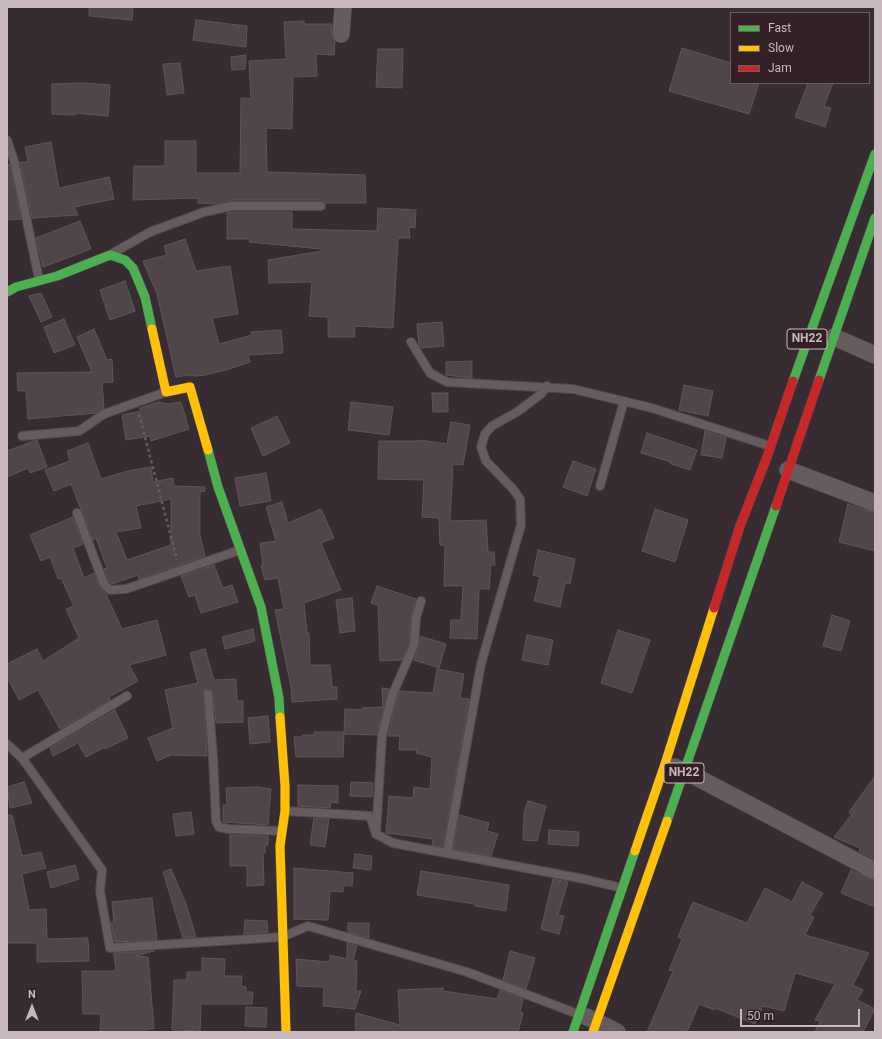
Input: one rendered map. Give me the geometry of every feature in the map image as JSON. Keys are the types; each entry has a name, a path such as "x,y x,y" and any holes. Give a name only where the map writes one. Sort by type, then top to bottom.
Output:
{"main road":[{"name":"NH22","path":"573,1032 665,764 740,526 875,154"},
{"name":"NH22","path":"594,1027 644,882 685,771 875,218"},
{"path":"7,292 110,255 126,260 133,268 145,297 166,392 190,387 218,487 261,607 279,698 285,811 280,846 286,1032"}],"street":[{"path":"341,34 343,7"},
{"path":"834,337 875,355"},
{"path":"788,470 875,503"},
{"path":"665,764 685,771 875,871"},
{"path":"579,1014 594,1027 617,1032"}],"lane":[{"path":"7,140 15,164 39,281"},
{"path":"110,255 150,232 204,212 232,206 321,206"},
{"path":"411,342 430,373 447,382 547,386 573,389 652,408 770,446"},
{"path":"447,853 481,664 521,525 520,499 513,489 486,461 481,447 485,434 492,426 517,412 541,394 547,386"},
{"path":"22,436 79,431 104,414 166,392"},
{"path":"600,486 624,401"},
{"path":"77,513 104,584 110,590 126,589 241,550"},
{"path":"376,834 382,736 392,696 414,646 416,618 421,601"},
{"path":"208,694 216,822 219,827 228,829 282,831"},
{"path":"22,758 127,696"},
{"path":"7,744 22,758 102,870 100,891 110,948 282,937 308,926 468,972 579,1014"},
{"path":"285,811 370,816 376,834 392,843 584,879 623,888"}],"path":[{"path":"139,414 180,570"}],"building":[{"path":"89,7 133,7 132,20 89,16"},
{"path":"196,20 247,26 246,47 193,40"},
{"path":"304,21 304,24 332,24 331,34 335,41 334,55 316,54 317,76 293,77 292,129 266,128 267,172 365,175 366,203 326,203 321,200 232,200 217,204 198,203 198,198 133,200 134,166 165,166 165,141 196,141 196,173 240,173 241,98 251,99 249,61 286,59 284,22"},
{"path":"682,48 730,63 730,84 759,84 749,114 669,91"},
{"path":"378,49 403,49 402,88 376,87"},
{"path":"246,55 245,69 232,70 231,57"},
{"path":"180,63 184,93 167,95 163,64"},
{"path":"84,83 110,85 108,116 75,113 75,115 52,114 52,84"},
{"path":"808,84 833,84 824,106 831,108 825,127 795,117"},
{"path":"51,142 59,188 109,177 114,199 74,207 78,215 32,218 20,162 28,162 25,147"},
{"path":"7,164 10,165 21,219 7,220"},
{"path":"378,208 416,210 415,228 409,227 410,238 398,238 393,328 354,326 355,337 328,337 328,317 309,316 312,282 269,283 268,260 322,251 321,249 249,242 250,239 227,239 227,213 292,212 292,229 377,231"},
{"path":"80,221 91,249 43,267 36,238"},
{"path":"185,239 196,271 230,266 238,314 212,318 219,344 252,335 251,332 281,330 283,353 248,355 250,362 226,370 205,375 176,377 157,294 143,261 167,255 164,246"},
{"path":"125,281 135,311 110,320 100,290"},
{"path":"41,293 52,317 41,322 29,296"},
{"path":"64,319 75,345 54,353 44,327"},
{"path":"442,322 444,346 421,348 419,345 417,324"},
{"path":"94,329 107,360 112,359 113,382 102,383 104,408 96,413 28,419 26,391 18,391 17,373 92,372 77,337"},
{"path":"472,361 472,378 446,375 446,362"},
{"path":"684,385 713,391 708,416 679,410"},
{"path":"432,393 448,393 448,412 433,412"},
{"path":"159,402 168,404 181,402 189,429 151,441 150,436 126,440 122,415 141,411 140,408"},
{"path":"351,402 393,407 389,435 348,430"},
{"path":"277,416 290,443 263,456 251,428"},
{"path":"451,422 470,425 463,465 453,464 450,521 486,520 488,552 494,552 495,565 491,565 489,589 479,589 477,639 450,638 451,620 461,620 463,586 444,586 445,545 440,545 439,518 422,517 424,480 378,479 379,441 419,440 447,444"},
{"path":"705,431 726,438 722,458 701,455"},
{"path":"647,433 697,450 690,470 671,464 671,462 641,453"},
{"path":"37,440 47,467 30,473 28,468 7,477 7,451"},
{"path":"88,443 101,479 128,471 151,467 153,482 173,478 174,486 205,487 205,491 200,492 200,536 205,556 139,579 138,575 112,584 109,581 104,569 107,568 96,538 93,540 71,484 54,491 45,470 70,461 67,451","holes":["171,499 171,545 127,560 116,532 141,528 136,506"]},
{"path":"573,461 596,469 587,496 563,487"},
{"path":"266,473 271,501 240,506 235,478"},
{"path":"282,502 288,523 321,509 334,538 321,543 341,590 304,603 307,633 309,633 310,665 330,665 332,687 337,687 337,699 292,702 291,687 275,610 284,609 278,578 265,580 261,566 263,565 260,543 276,541 266,507"},
{"path":"848,504 875,513 875,551 839,542"},
{"path":"655,509 688,520 675,562 642,551"},
{"path":"73,517 83,544 73,548 84,578 94,573 99,586 106,594 122,629 157,620 166,655 129,665 138,681 109,697 110,700 60,729 38,690 19,700 7,677 7,664 37,649 43,661 79,638 66,609 74,606 61,578 58,579 50,557 41,561 30,535"},
{"path":"538,550 575,559 570,584 565,583 560,607 534,601 540,577 533,575"},
{"path":"214,565 223,588 232,585 238,602 201,613 195,595 189,597 181,576"},
{"path":"377,586 416,599 411,617 409,644 402,660 380,661 378,605 371,603"},
{"path":"352,598 355,631 340,633 336,600"},
{"path":"832,615 850,621 841,651 823,646"},
{"path":"253,629 255,641 225,649 222,637"},
{"path":"618,630 650,640 632,693 601,683"},
{"path":"527,635 553,640 548,665 522,660"},
{"path":"420,636 446,644 439,668 414,660 419,647"},
{"path":"205,649 214,680 236,679 237,701 243,701 243,722 216,723 213,693 210,689 205,689 203,694 207,756 171,755 157,761 148,738 173,728 165,690 198,683 190,653"},
{"path":"437,669 464,674 460,698 469,699 443,847 432,845 433,839 386,833 389,796 413,798 414,787 430,789 432,757 416,753 417,750 399,750 400,736 388,736 397,698 400,691 433,693"},
{"path":"382,688 389,689 377,735 344,734 343,757 296,757 294,737 314,735 314,732 344,732 345,709 362,710 362,708 383,707"},
{"path":"115,710 128,738 105,749 105,747 86,757 78,743 53,756 50,748"},
{"path":"268,716 270,742 250,744 248,718"},
{"path":"875,776 875,860 859,851 860,848 834,837 852,814 849,812"},
{"path":"24,782 32,803 10,808 7,787"},
{"path":"351,782 373,783 372,797 350,796"},
{"path":"298,785 338,786 338,803 331,802 330,808 298,806"},
{"path":"257,787 271,789 268,825 223,822 223,805 227,805 226,788"},
{"path":"528,801 546,806 537,841 523,840 524,813"},
{"path":"191,812 194,834 176,836 173,814"},
{"path":"7,815 12,815 22,856 41,852 46,868 22,874 29,910 46,909 47,939 88,938 89,961 37,962 37,943 7,943"},
{"path":"459,815 489,823 487,831 498,834 491,856 453,849"},
{"path":"314,818 329,819 325,847 310,845"},
{"path":"549,830 579,832 578,846 548,844"},
{"path":"230,835 268,836 268,845 265,845 265,853 263,853 264,885 247,886 247,866 230,866"},
{"path":"355,854 372,856 371,870 353,868"},
{"path":"75,865 79,879 51,888 47,872"},
{"path":"294,868 353,873 352,886 344,885 343,892 330,891 328,920 294,919"},
{"path":"171,869 186,904 196,937 183,938 163,872"},
{"path":"851,870 875,881 875,907 841,893"},
{"path":"421,871 509,885 506,911 475,906 475,904 417,895"},
{"path":"553,879 568,882 558,915 564,916 559,934 541,929"},
{"path":"802,882 823,893 810,915 814,917 805,935 869,953 853,985 863,990 857,1000 875,1009 863,1032 815,1032 820,1021 815,1020 835,984 795,973 784,1011 763,1006 755,1024 715,1008 714,1010 699,1004 687,1032 647,1032 673,971 669,970 682,939 678,937 693,902 747,923 765,888 792,902"},
{"path":"152,898 157,940 115,942 111,922 114,922 112,902"},
{"path":"245,920 267,921 268,932 244,934"},
{"path":"348,923 369,923 369,938 348,932"},
{"path":"347,943 357,946 353,960 357,961 356,991 361,991 355,1009 323,1006 324,987 297,986 296,959 330,962 330,955 347,959"},
{"path":"154,951 136,956 148,957 154,1029 146,1029 146,1032 100,1032 101,1014 83,1014 82,971 116,971 114,953"},
{"path":"510,951 535,958 526,989 503,980"},
{"path":"202,958 225,959 224,976 242,976 241,986 246,987 246,992 253,992 252,1004 201,1004 200,1031 172,1030 174,980 187,980 187,972 202,972"},
{"path":"443,988 443,991 497,999 500,990 523,999 520,1012 523,1013 518,1032 355,1032 356,1013 400,1025 398,990"},
{"path":"246,1007 267,1008 266,1027 245,1026"}],"traffic: fast":[{"path":"793,381 875,154"},
{"path":"819,380 875,218"},
{"path":"7,292 16,287 57,276 110,255 125,260 133,268 145,297 152,329"},
{"path":"208,450 218,487 261,607 279,698 280,717"},
{"path":"667,821 776,506"},
{"path":"573,1032 635,851"}],"traffic: slow":[{"path":"152,329 166,392 190,387 208,450"},
{"path":"635,851 665,764 714,608"},
{"path":"280,717 285,786 285,811 280,846 286,1032"},
{"path":"593,1032 667,821"}],"traffic: jam":[{"path":"776,506 819,380"},
{"path":"714,608 740,526 767,457 793,381"}]}
